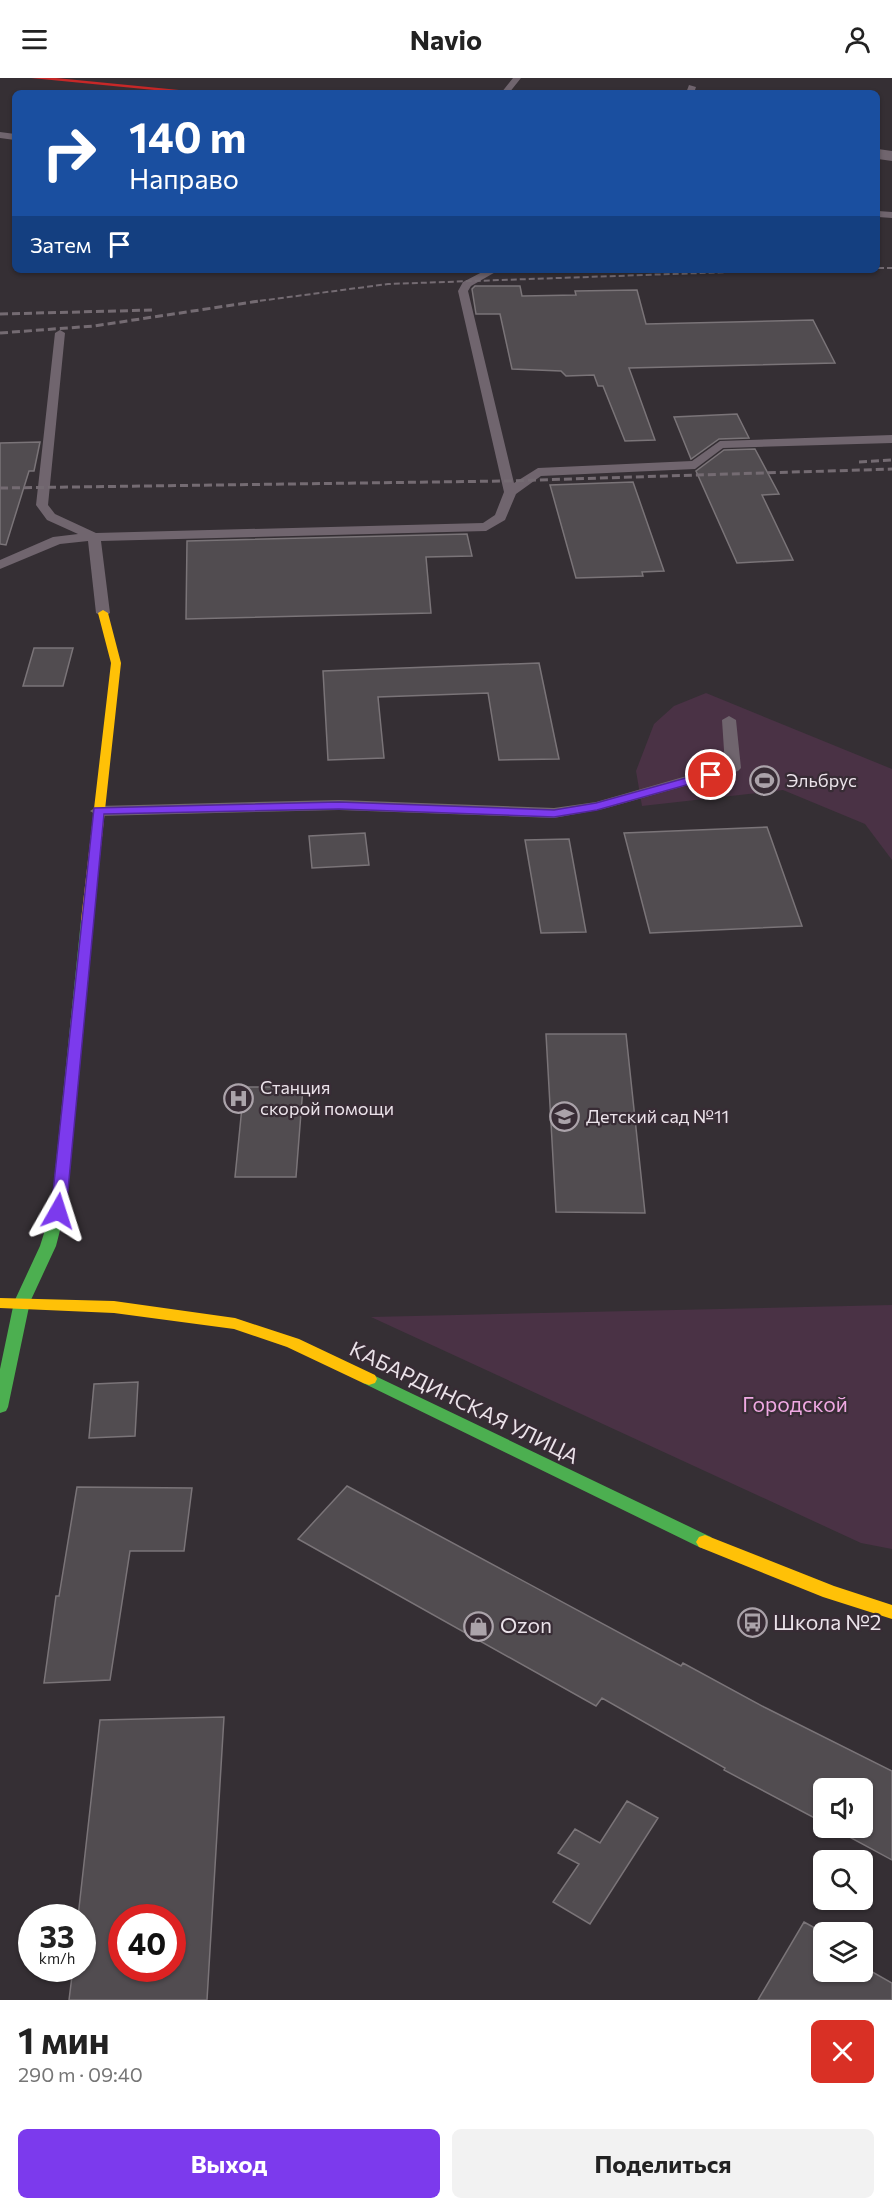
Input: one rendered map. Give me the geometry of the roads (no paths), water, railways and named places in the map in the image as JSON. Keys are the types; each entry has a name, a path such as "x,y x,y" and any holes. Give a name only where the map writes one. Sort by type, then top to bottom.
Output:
{"street":[{"path":"34,78 172,90"},
{"path":"0,1407 22,1302 48,1246 58,1211 98,811 116,663 103,613"},
{"name":"КАБАРДИНСКАЯ УЛИЦА","path":"0,1303 90,1304 147,1310 253,1328 498,1441 755,1566 832,1595 892,1612"}],"lane":[{"path":"507,90 517,78"},
{"path":"488,273 467,284 464,291 510,492"},
{"path":"60,333 42,505 51,517 94,537"},
{"path":"0,565 58,540 94,537 486,527 501,516 510,492 538,471 695,465 720,445 892,439"},
{"path":"94,537 103,613"},
{"path":"98,811 339,805 554,813 597,806 733,768 729,720"}],"railway":[{"path":"880,268 892,268"},
{"path":"251,302 388,284 701,273"},
{"path":"0,333 94,326 259,301"},
{"path":"0,314 154,310"},
{"path":"859,462 892,460"},
{"path":"0,488 507,481 892,469"}],"place":[{"name":"Эльбрус","path":"765,781"},
{"name":"Станция скорой помощи","path":"239,1098"},
{"name":"Детский сад №11","path":"565,1117"},
{"name":"Школа №2","path":"752,1623"},
{"name":"Ozon","path":"479,1626"}],"park label":[{"name":"Городской","path":"795,1405"}]}
